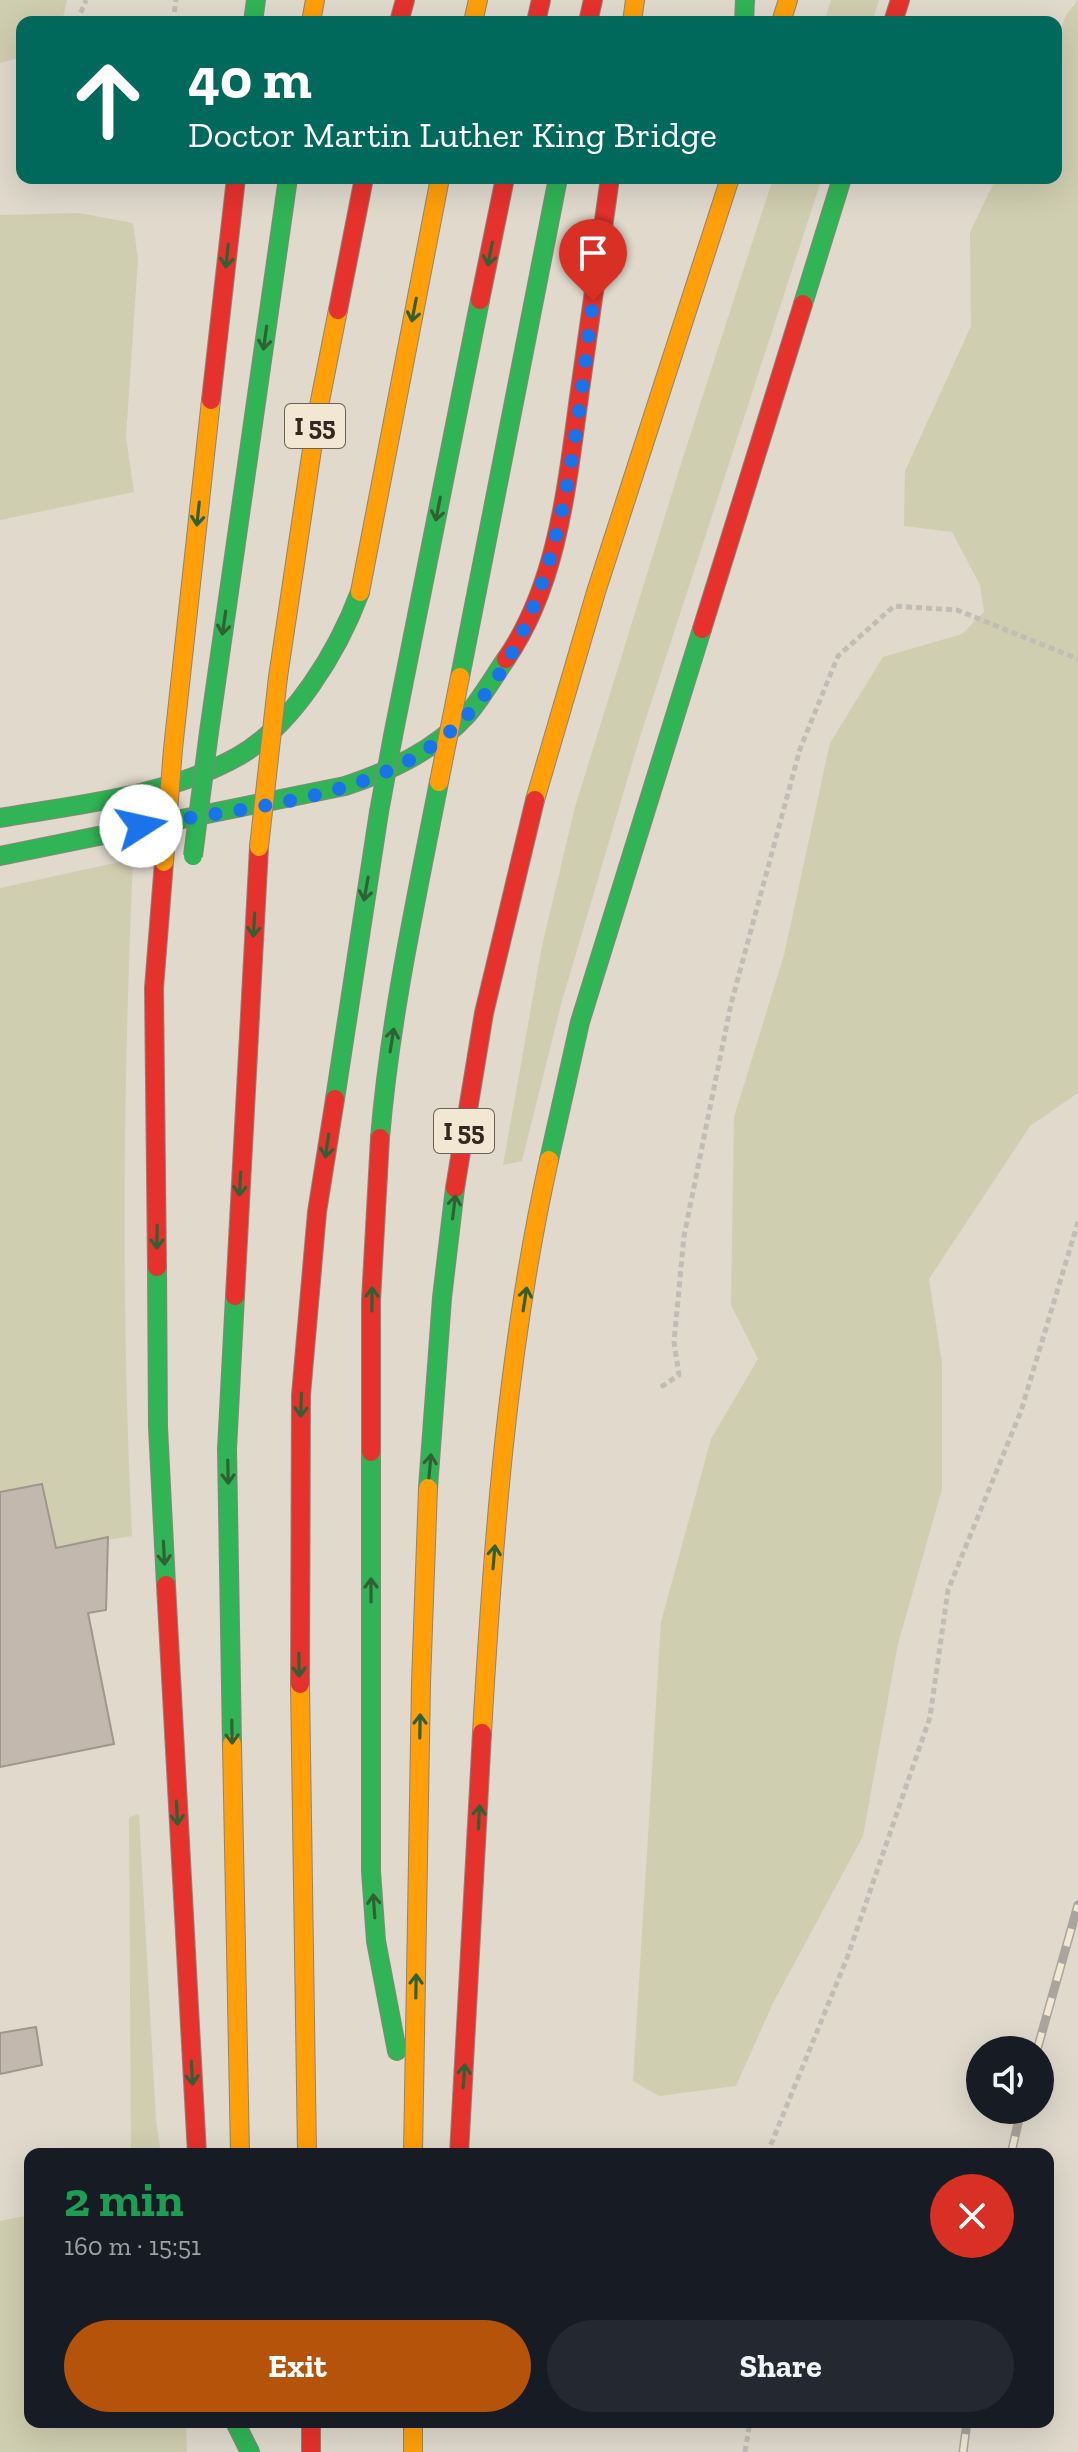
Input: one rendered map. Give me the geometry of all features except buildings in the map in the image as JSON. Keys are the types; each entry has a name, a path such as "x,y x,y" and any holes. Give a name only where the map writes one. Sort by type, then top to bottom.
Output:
{"main road":[{"path":"197,2148 158,1427 158,1159 154,988 173,749 235,184"},
{"path":"192,864 287,184"},
{"name":"I 55","path":"240,2148 227,1449 259,847 278,677 317,416 363,184"},
{"path":"0,818 145,790 180,781 226,762 259,741 290,711 332,659 347,630 360,591 439,184"},
{"path":"307,2148 298,1587 301,1395 317,1212 379,812 504,184"},
{"path":"413,2120 391,2028 376,1941 371,1871 371,1300 375,1196 384,1091 403,970 557,184"},
{"path":"0,856 345,786 389,771 430,747 467,715 519,640 541,589 562,516 609,184"},
{"name":"I 55","path":"413,2148 423,1547 443,1302 461,1153 484,1014 524,843 578,653 728,184"},
{"path":"459,2148 489,1609 508,1407 543,1188 580,1022 840,184"},
{"path":"158,1159 173,1013"},
{"path":"238,2428 251,2452"},
{"path":"250,2428 251,2452"},
{"path":"311,2428 311,2452"},
{"path":"413,2428 413,2449"},
{"path":"413,2449 421,2428"}],"path":[{"path":"661,1387 679,1375 674,1342 684,1236 731,1004 800,749 838,656 894,606 957,610 1078,659"},
{"path":"769,2148 847,1958 930,1717 948,1590 1021,1411 1078,1222"},
{"path":"745,2452 749,2428"}],"shaded area":[{"path":"0,0 67,0 63,16 16,16 16,59 0,63"},
{"path":"831,0 879,0 874,16 826,16"},
{"path":"1078,0 1078,1093 1030,1126 929,1279 942,1363 942,1489 898,1644 863,1836 773,2003 736,2086 659,2096 633,2081 661,1622 711,1439 758,1359 731,1305 734,1117 784,955 830,743 883,657 962,634 984,612 980,585 952,532 904,526 905,471 971,326 970,232 993,184 1062,184 1062,26"},
{"path":"771,184 820,184 639,740 562,1001 522,1161 503,1165 542,946 575,807"},
{"path":"79,213 133,223 138,259 126,437 134,492 0,520 0,215"},
{"path":"133,859 125,1198 126,1367 132,1536 56,1548 42,1485 0,1492 0,888"},
{"path":"139,1814 160,2148 131,2148 129,1817"},
{"path":"24,2216 24,2428 186,2428 187,2452 0,2452 0,2221"}],"railway":[{"path":"1041,2036 1078,1905"},
{"path":"1012,2148 1018,2124"},
{"path":"963,2452 966,2428"}],"traffic: fast":[{"path":"254,16 256,0"},
{"path":"744,16 745,0"},
{"path":"209,732 287,184"},
{"path":"460,677 557,184"},
{"path":"803,304 840,184"},
{"path":"393,736 480,300"},
{"path":"0,818 151,790 209,771 237,757 277,726 295,707 326,662 360,592"},
{"path":"549,1160 580,1022 702,629"},
{"path":"0,856 362,780 426,749 454,728 477,702 506,659"},
{"path":"193,856 209,732"},
{"path":"379,812 393,736"},
{"path":"380,1138 397,1004 439,782"},
{"path":"335,1099 379,812"},
{"path":"428,1488 442,1298 455,1188"},
{"path":"157,1267 158,1427 166,1585"},
{"path":"232,1744 227,1449 235,1296"},
{"path":"371,1452 371,1871 376,1941 397,2051"},
{"path":"238,2428 250,2452"}],"traffic: slow":[{"path":"312,16 315,0"},
{"path":"474,16 478,0"},
{"path":"633,16 635,0"},
{"path":"783,16 788,0"},
{"path":"360,592 439,184"},
{"path":"535,800 596,592 728,184"},
{"path":"278,677 317,416 338,310"},
{"path":"173,749 211,400"},
{"path":"259,847 278,677"},
{"path":"439,782 460,677"},
{"path":"164,862 173,749"},
{"path":"482,1733 497,1517 512,1374 522,1302 549,1160"},
{"path":"413,2148 421,1683 428,1488"},
{"path":"300,1684 307,2148"},
{"path":"232,1744 240,2148"},
{"path":"413,2428 413,2452"}],"traffic: jam":[{"path":"401,16 405,0"},
{"path":"537,16 541,0"},
{"path":"589,16 593,0"},
{"path":"895,16 900,0"},
{"path":"211,400 235,184"},
{"path":"338,310 363,184"},
{"path":"480,300 504,184"},
{"path":"506,659 538,597 558,530 609,184"},
{"path":"702,629 803,304"},
{"path":"455,1188 484,1013 535,800"},
{"path":"235,1296 259,847"},
{"path":"157,1267 154,988 164,862"},
{"path":"300,1684 301,1395 317,1212 335,1099"},
{"path":"371,1452 371,1300 380,1138"},
{"path":"166,1585 197,2148"},
{"path":"459,2148 482,1733"},
{"path":"311,2428 311,2452"}],"route":[{"path":"141,826 345,786 389,771 430,747 467,715 519,640 541,589 562,516 593,301"}]}
